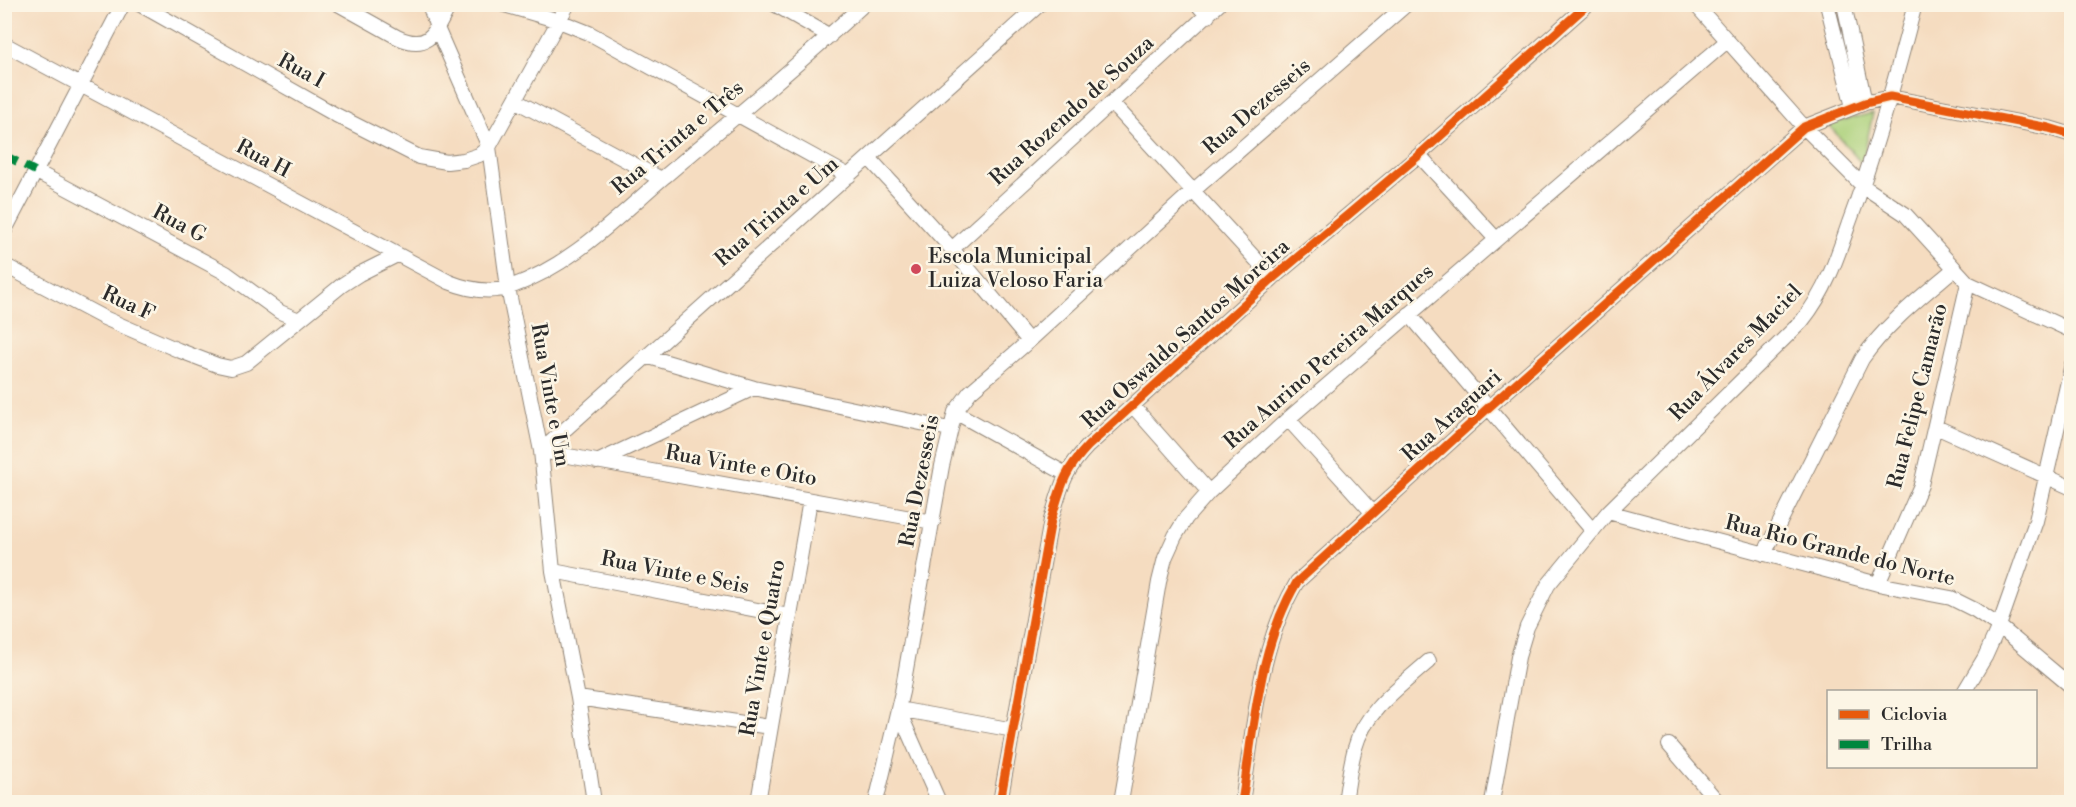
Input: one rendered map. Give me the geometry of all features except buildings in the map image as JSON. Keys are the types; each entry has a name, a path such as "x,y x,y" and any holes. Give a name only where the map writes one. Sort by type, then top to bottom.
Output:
{"street":[{"path":"4,232 123,4"},
{"name":"Rua I","path":"140,4 336,115 419,157 447,162 464,160 479,155 489,147"},
{"path":"338,4 405,41 420,43 432,37 450,4"},
{"name":"Rua Vinte e Um","path":"429,4 437,28 489,147 508,288 541,452 553,571 578,698 594,802"},
{"path":"501,4 559,21 589,33 849,176"},
{"path":"489,147 568,4"},
{"path":"774,4 830,36"},
{"name":"Rua Trinta e Três","path":"508,288 546,272 562,262 737,116 864,4"},
{"name":"Rua Trinta e Um","path":"541,452 1040,4"},
{"path":"1197,4 1208,16"},
{"name":"Rua Rozendo de Souza","path":"952,249 1219,4"},
{"name":"Rua Dezesseis","path":"876,802 898,709 954,412 970,392 1194,190 1407,4"},
{"name":"Rua Oswaldo Santos Moreira","path":"1000,802 1051,520 1066,474 1088,446 1273,278 1419,155 1588,4"},
{"path":"1695,4 1804,127 1863,186 1905,214 1968,283 2072,331"},
{"path":"1827,4 1859,105"},
{"path":"1844,4 1859,105"},
{"name":"Rua Álvares Maciel","path":"1492,802 1518,657 1527,627 1548,585 1608,512 1810,310 1821,294 1863,186 1916,4"},
{"name":"Rua Aurino Pereira Marques","path":"1121,802 1165,558 1186,519 1209,492 1288,419 1727,41"},
{"name":"Rua H","path":"4,44 449,282 482,292 508,288"},
{"path":"1890,97 2049,128 2072,135"},
{"name":"Rua Araguari","path":"1242,802 1271,642 1286,600 1298,582 1372,512 1804,127 1859,105 1890,97"},
{"path":"516,101 661,179"},
{"path":"1112,102 1273,278"},
{"path":"1419,155 1496,239"},
{"path":"870,159 952,249 1029,341"},
{"name":"Rua G","path":"35,171 226,273 280,312 298,320"},
{"path":"298,320 359,274 397,255"},
{"name":"Rua F","path":"4,265 102,317 217,365 231,368 246,363 298,320"},
{"path":"1764,554 1862,359 1892,323 1954,270"},
{"name":"Rua Felipe Camarão","path":"1878,584 1921,485 1968,283"},
{"path":"1409,314 1593,531"},
{"path":"646,356 754,388 950,429"},
{"path":"1965,690 1976,675 1999,626 2036,521 2072,364"},
{"path":"597,462 754,388"},
{"path":"1133,406 1209,492"},
{"path":"954,412 1066,474"},
{"path":"1288,419 1372,512"},
{"path":"1936,427 2072,488"},
{"name":"Rua Vinte e Oito","path":"541,452 933,522"},
{"name":"Rua Vinte e Quatro","path":"758,802 810,500"},
{"name":"Rua Rio Grande do Norte","path":"1608,512 1878,584 1951,598 1999,626 2072,687"},
{"name":"Rua Vinte e Seis","path":"553,571 789,616"},
{"path":"1345,802 1355,746 1369,717 1429,661"},
{"path":"578,698 770,727"},
{"path":"898,709 1014,730"},
{"path":"898,709 939,802"},
{"path":"1669,745 1718,802"}],"green space":[{"path":"1873,113 1862,164 1828,124"}],"marked path":[{"path":"4,155 35,171"}],"cycle path":[{"path":"1000,802 1051,520 1064,480 1073,464 1088,446 1273,278 1419,155 1588,4"},
{"path":"1242,802 1259,689 1274,634 1297,582 1488,408 1804,127 1865,103 1890,97 2049,128 2072,135"}],"place":[{"name":"Escola Municipal Luiza Veloso Faria","path":"916,269"}]}
